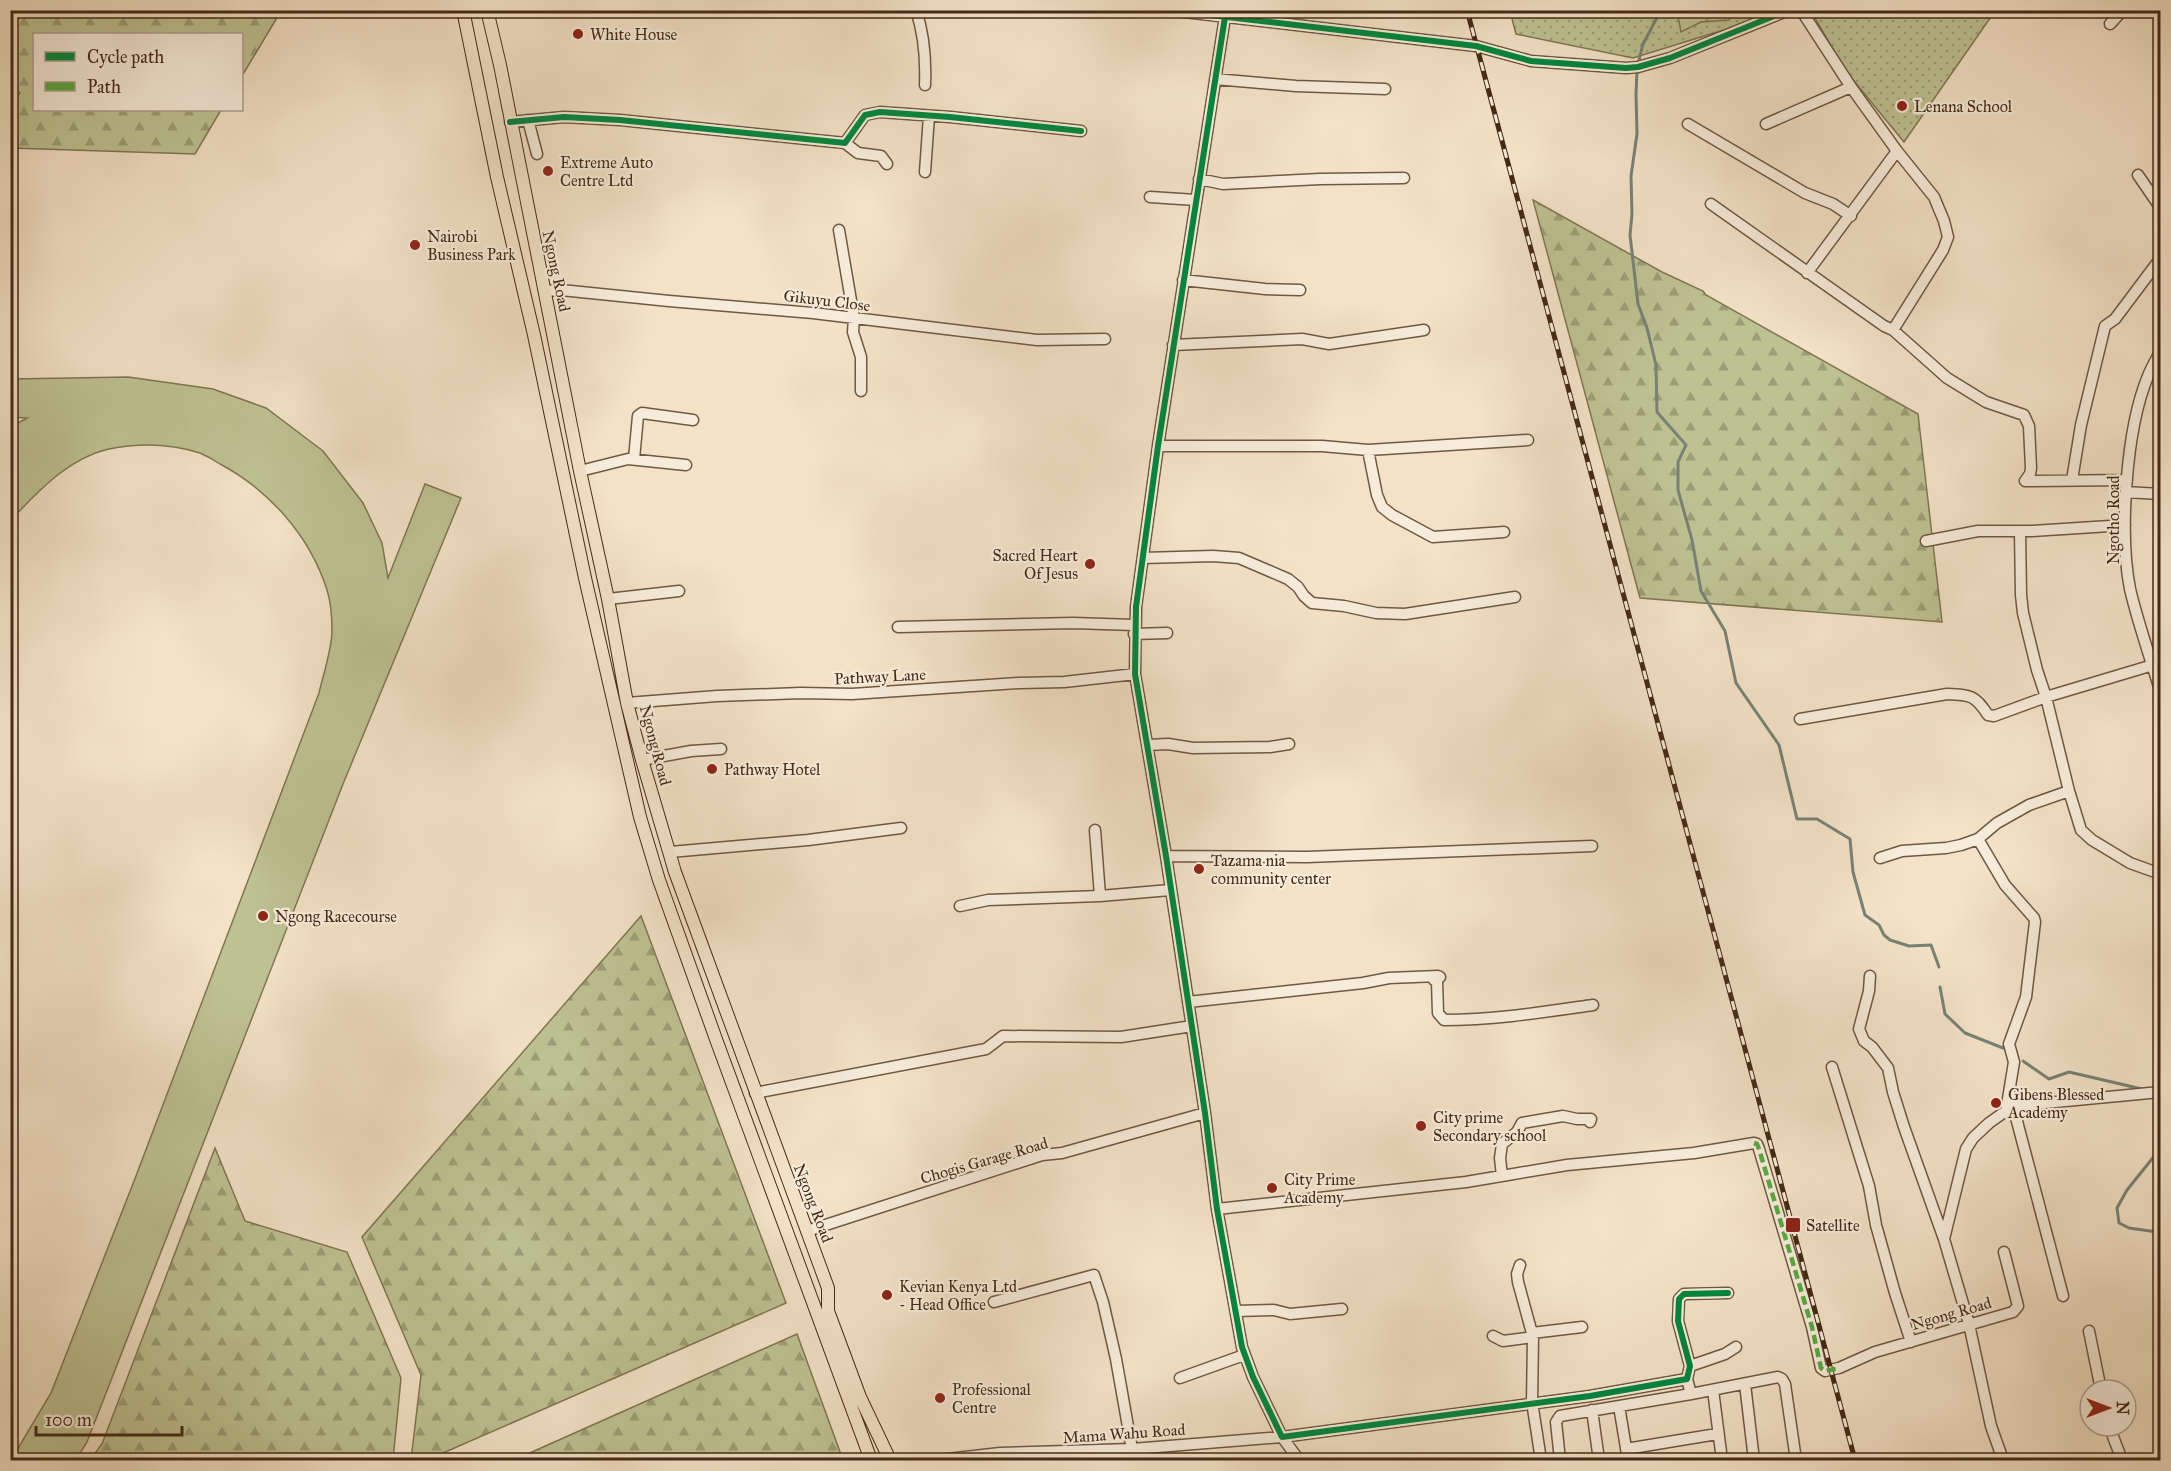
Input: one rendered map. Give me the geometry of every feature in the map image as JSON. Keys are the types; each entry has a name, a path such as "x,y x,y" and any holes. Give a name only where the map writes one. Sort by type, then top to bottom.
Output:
{"main road":[{"name":"Ngong Road","path":"463,10 585,578 640,817 659,880 717,1042 871,1461"},
{"name":"Ngong Road","path":"487,10 500,65 580,471 608,598 627,703 642,760 675,873 828,1288 828,1311 860,1397 890,1461"}],"street":[{"path":"916,10 926,60 925,85"},
{"path":"1167,10 1224,14 1476,46 1531,61 1626,68 1670,58 1789,10"},
{"path":"1801,10 1851,87 1897,151 1934,197 1944,221 1948,237 1943,250 1893,330"},
{"path":"2110,24 2123,10"},
{"path":"1224,14 1158,446 1134,629 1135,674 1166,856 1205,1113 1217,1209 1244,1355 1282,1437 1299,1461"},
{"path":"1215,79 1296,86 1385,89"},
{"path":"1766,123 1851,87"},
{"path":"845,143 865,115 872,112 1081,131"},
{"path":"925,172 929,116"},
{"path":"510,122 564,117 620,120 845,143 861,154 881,156 887,164"},
{"path":"528,120 537,154"},
{"path":"1688,124 1805,193 1833,204 1851,216"},
{"path":"1807,273 1897,151"},
{"path":"2138,175 2160,207"},
{"path":"1199,179 1223,184 1404,178"},
{"path":"1150,197 1196,200"},
{"path":"1711,204 1807,273 1893,330 1947,378 1986,402 2024,416 2029,426 2031,468 2031,474 2025,482 2072,480 2127,486 2160,494"},
{"path":"839,230 854,318 853,332 861,357 861,391"},
{"path":"2072,480 2081,426 2105,326 2115,319 2160,259"},
{"path":"1184,280 1265,289 1300,290"},
{"name":"Gikuyu Close","path":"545,291 604,293 669,302 745,306 1037,340 1105,339"},
{"path":"1173,345 1302,339 1329,344 1424,330"},
{"name":"Ngotho Road","path":"2160,352 2142,393 2127,486 2125,525 2126,559 2131,591 2160,690"},
{"path":"634,459 638,416 642,413 693,420"},
{"path":"1158,446 1322,446 1368,450 1528,440"},
{"path":"1368,450 1377,495 1382,507 1392,516 1434,537 1504,532"},
{"path":"580,471 619,460 634,459 686,465"},
{"path":"1926,541 1978,531 2125,525"},
{"path":"2020,531 2020,584 2023,613 2081,830 2092,840 2130,863 2155,872 2160,871"},
{"path":"1143,558 1213,556 1239,558 1288,579 1311,603 1344,606 1376,613 1405,614 1515,597"},
{"path":"608,598 679,591"},
{"path":"898,627 1072,623 1167,633"},
{"path":"1800,719 1947,694 1978,699 1988,715 1994,716 2046,697 2153,665"},
{"name":"Pathway Lane","path":"627,703 717,696 728,698 801,693 852,694 1064,682 1135,674"},
{"path":"1148,745 1168,744 1193,748 1270,747 1289,744"},
{"path":"642,760 691,751 721,749"},
{"path":"1881,858 1902,851 1946,848 1978,839 1997,823 2029,805 2069,791"},
{"path":"670,852 808,840 901,828"},
{"path":"1095,830 1100,896"},
{"path":"1978,839 2005,885 2035,922 2026,997 2009,1044 2014,1062 2009,1108 2062,1296"},
{"path":"1166,856 1306,857 1592,846"},
{"path":"960,906 988,900 1100,896 1170,890"},
{"path":"1188,1002 1363,983 1389,978 1438,976 1440,977 1434,980 1437,981 1438,1013 1444,1020 1454,1022 1593,1005"},
{"path":"1870,976 1869,991 1859,1029 1864,1041 1872,1047 1888,1068 1893,1092 1944,1239 1969,1324 1991,1426 2003,1461"},
{"path":"755,1093 986,1049 1003,1036 1121,1037 1192,1026"},
{"path":"1832,1067 1869,1186 1876,1225 1911,1342"},
{"path":"1944,1239 1966,1149 1973,1138 2009,1108 2160,1092"},
{"name":"Chogis Garage Road","path":"807,1231 1042,1155 1062,1154 1205,1113"},
{"path":"1217,1209 1466,1182 1502,1176 1500,1158 1502,1144 1517,1132 1522,1124 1563,1116 1591,1119 1590,1122"},
{"name":"Ngong Road","path":"1502,1176 1567,1165 1683,1154 1757,1144 1812,1327 1821,1368 1825,1371 1839,1368 1875,1352 2013,1312 2018,1306 2004,1252"},
{"path":"1520,1265 1517,1274 1518,1282 1533,1335 1532,1402 1541,1461"},
{"path":"994,1302 1094,1275 1103,1302 1116,1359 1132,1449"},
{"path":"1691,1394 1687,1379 1690,1366 1678,1321 1679,1299 1684,1294 1728,1293"},
{"path":"1236,1311 1274,1310 1290,1314 1342,1309"},
{"path":"1493,1336 1503,1341 1582,1327"},
{"path":"2088,1331 2098,1378"},
{"path":"1690,1366 1725,1354 1736,1347"},
{"path":"1180,1378 1244,1355"},
{"path":"1560,1461 1556,1422 1560,1416 1778,1377 1784,1381 1796,1461"},
{"name":"Mama Wahu Road","path":"939,1461 1000,1453 1132,1449 1282,1437 1590,1396 1687,1379"},
{"path":"1745,1383 1754,1461"},
{"path":"1713,1390 1722,1461"},
{"path":"1619,1406 1628,1461"},
{"path":"1592,1410 1599,1461"},
{"path":"1626,1449 1717,1434"},
{"path":"2113,1438 2122,1461"}],"green space":[{"path":"11,10 281,10 243,74 243,33 33,33 33,111 220,111 195,154 11,148 11,102 20,93 11,85"},
{"path":"1677,10 1733,11 1729,20 1701,22 1681,32"},
{"path":"1510,11 1776,11 1727,29 1633,58 1516,34"},
{"name":"Lenana School","path":"1811,11 1995,11 1904,142 1845,70"},
{"path":"1533,200 1662,272 1703,291 1706,295 1918,414 1942,622 1640,598"},
{"name":"Ngong Racecourse","path":"128,377 213,389 266,408 323,451 363,503 382,543 388,578 425,484 461,498 343,784 87,1442 76,1460 11,1460 51,1393 136,1176 319,693 332,638 331,610 327,590 320,570 299,533 286,516 255,487 200,453 166,446 143,445 94,453 55,477 11,520 11,427 27,418 11,417 11,379"},
{"path":"641,916 786,1303 427,1460 411,1460 421,1375 362,1237"},
{"path":"215,1148 245,1221 347,1252 401,1378 393,1460 90,1460 102,1444"},
{"path":"797,1334 843,1460 514,1460"}],"waterway":[{"path":"1638,64 1643,44 1661,10"},
{"path":"1637,70 1637,134 1631,176 1630,235 1638,304 1647,328 1656,365 1657,412 1686,445 1678,462 1678,490 1692,540 1701,591 1725,631 1736,683 1779,745 1797,819 1817,819 1850,839 1853,872 1865,915 1879,925 1884,935 1890,940 1909,946 1931,945 1939,967"},
{"path":"1940,987 1945,1014 1965,1033 2003,1048"},
{"path":"2023,1061 2049,1079 2069,1072 2142,1089"},
{"path":"2160,1149 2127,1190 2117,1208 2119,1223 2129,1228 2157,1232 2160,1237"},
{"path":"2160,1359 2160,1369"}],"railway":[{"path":"1467,10 1855,1460"}],"marked path":[{"path":"1754,1143 1759,1149 1812,1327 1821,1368 1825,1371 1839,1368"}],"cycle path":[{"path":"1167,10 1476,46 1531,61 1626,68 1670,58 1789,10"},
{"path":"1224,10 1225,17 1158,446 1136,607 1135,674 1166,856 1205,1113 1217,1209 1242,1347 1253,1377 1282,1437 1590,1396 1687,1379 1690,1366 1678,1321 1679,1299 1684,1294 1728,1293"},
{"path":"510,122 564,117 620,120 845,143 865,115 880,112 1081,131"}],"place":[{"name":"White House","path":"578,34"},
{"name":"Lenana School","path":"1902,106"},
{"name":"Extreme Auto Centre Ltd","path":"548,171"},
{"name":"Nairobi Business Park","path":"415,245"},
{"name":"Sacred Heart Of Jesus","path":"1090,564"},
{"name":"Pathway Hotel","path":"712,769"},
{"name":"Tazama nia community center","path":"1199,869"},
{"name":"Ngong Racecourse","path":"263,916"},
{"name":"Gibens Blessed Academy","path":"1996,1103"},
{"name":"City prime Secondary school","path":"1421,1126"},
{"name":"City Prime Academy","path":"1272,1188"},
{"name":"Satellite","path":"1793,1225"},
{"name":"Kevian Kenya Ltd - Head Office","path":"887,1295"},
{"name":"Professional Centre","path":"940,1398"}]}
